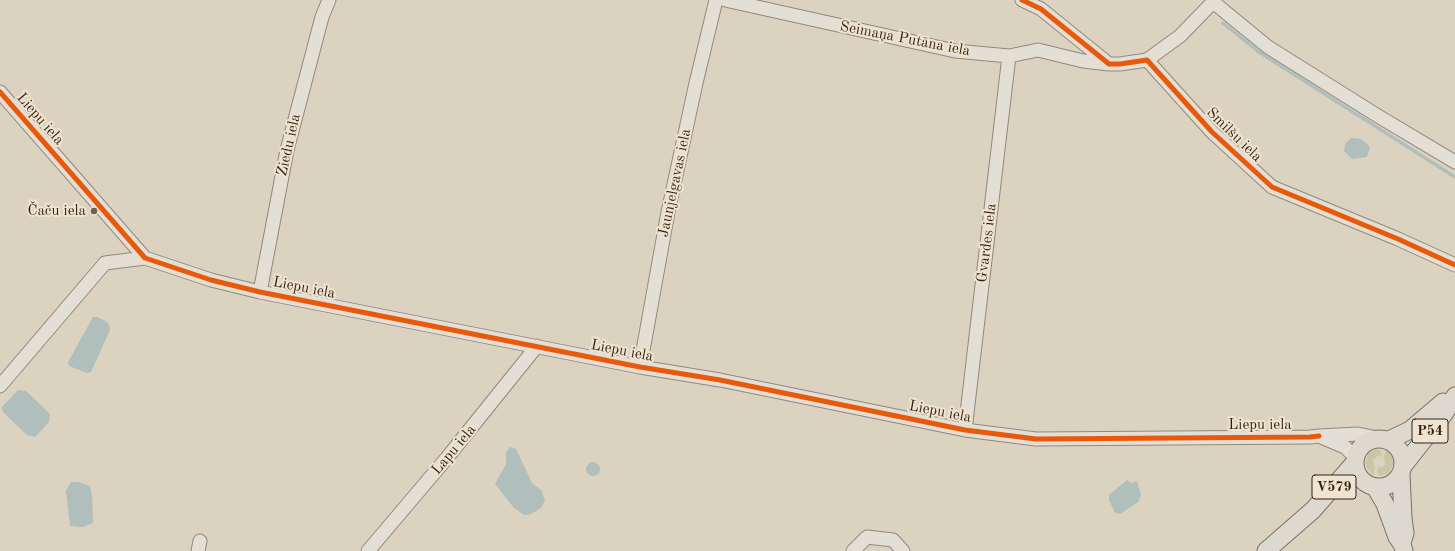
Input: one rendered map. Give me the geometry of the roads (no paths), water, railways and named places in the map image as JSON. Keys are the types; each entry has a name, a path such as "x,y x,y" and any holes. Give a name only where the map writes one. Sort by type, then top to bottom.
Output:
{"main road":[{"name":"P54","path":"1403,547 1397,537 1385,504 1371,485 1358,475 1355,460 1359,449 1364,444 1410,430 1455,393"},
{"name":"P54","path":"1371,485 1383,487 1390,485 1396,480 1444,414 1455,396"},
{"name":"P54","path":"1383,439 1399,448 1402,453 1403,518 1405,533 1403,547"},
{"name":"V579","path":"1266,551 1313,510 1355,460"},
{"name":"V579","path":"1313,510 1326,504 1350,487 1371,485"}],"street":[{"name":"Ziedu iela","path":"260,292 287,150 322,17 329,0"},
{"name":"Jaunjelgavas iela","path":"640,367 668,212 716,0"},
{"name":"Seimaņa Putāna iela","path":"725,0 955,51 1008,56 1038,50 1083,61 1109,64"},
{"path":"1022,0 1041,9 1109,64 1147,60 1180,36 1214,1 1268,47 1455,162"},
{"name":"Gvardes iela","path":"965,430 1008,56"},
{"name":"Smilšu iela","path":"1147,60 1212,132 1272,187 1398,239 1455,265"},
{"name":"Liepu iela","path":"0,92 145,258 211,280 260,292 640,367 720,380 965,430 1036,439 1302,437 1358,434 1383,439"},
{"path":"0,386 105,263 145,258"},
{"name":"Lapu iela","path":"368,551 446,459 537,346"},
{"name":"Liepu iela","path":"1319,436 1340,444 1349,450 1355,460"},
{"path":"853,551 867,537 893,540 903,551"}],"waterway":[{"path":"1223,23 1259,52 1455,177"}],"place":[{"name":"Čaču iela","path":"94,211"}]}
